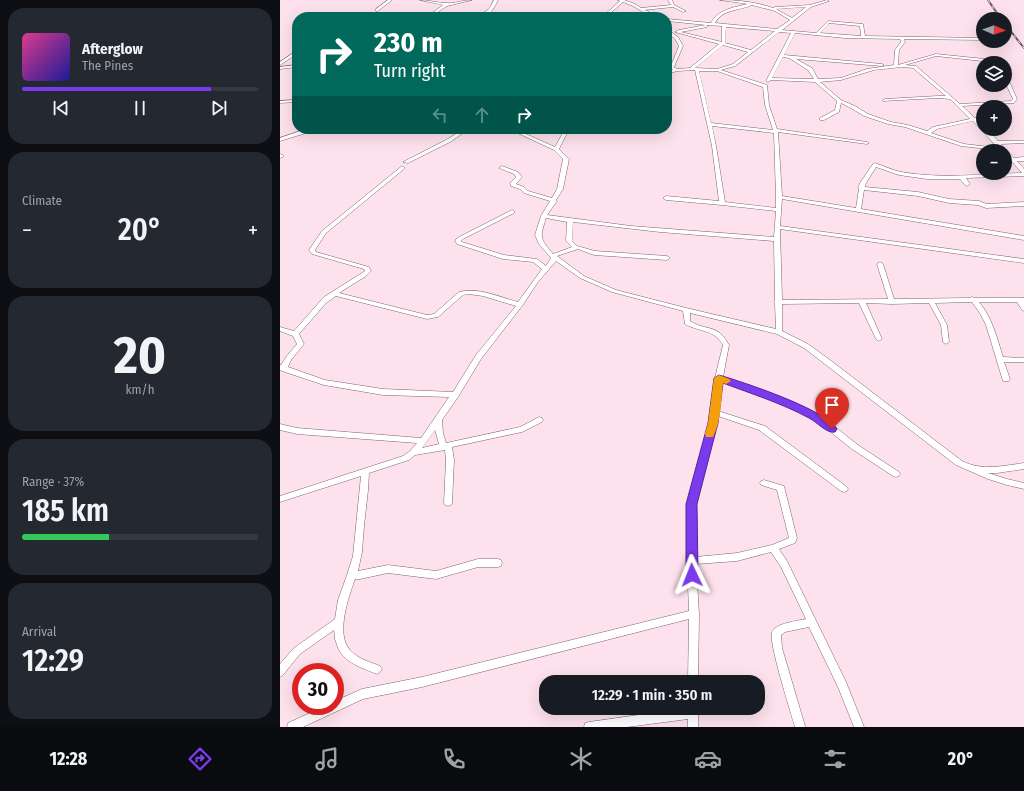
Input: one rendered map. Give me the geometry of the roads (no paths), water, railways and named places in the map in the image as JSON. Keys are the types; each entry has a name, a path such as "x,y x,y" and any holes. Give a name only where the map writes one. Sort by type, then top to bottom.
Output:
{"street":[{"path":"377,10 390,0"},
{"path":"422,0 449,5"},
{"path":"435,12 442,7 470,0"},
{"path":"488,12 491,10 496,0"},
{"path":"610,12 623,1 636,0"},
{"path":"670,0 674,6 684,11"},
{"path":"722,0 744,2 773,8 810,6 828,1"},
{"path":"623,1 647,12"},
{"path":"741,6 744,2"},
{"path":"712,25 715,19 724,13 741,6 756,4"},
{"path":"642,9 674,6"},
{"path":"672,72 691,69 717,70 734,65 777,30 810,6"},
{"path":"773,8 792,20"},
{"path":"672,21 864,37 976,39"},
{"path":"816,34 828,22 833,22 862,25 864,37"},
{"path":"672,33 712,25"},
{"path":"724,26 724,42"},
{"path":"677,38 684,36 689,30"},
{"path":"676,32 684,36 724,42 750,51"},
{"path":"779,332 777,302 777,239 779,197 776,131 767,106 766,86 794,32"},
{"path":"672,35 677,38 681,46 681,49 672,63"},
{"path":"896,66 897,50 903,42 902,37"},
{"path":"691,69 724,42"},
{"path":"903,66 903,63 936,55 976,59"},
{"path":"280,64 292,56"},
{"path":"781,56 890,67"},
{"path":"790,57 810,69 818,81 839,101 877,119 928,133 963,145 976,147"},
{"path":"770,79 818,81 849,77 866,71 896,66 914,68 952,98 974,119"},
{"path":"280,68 292,67"},
{"path":"672,69 677,70"},
{"path":"697,70 714,146 722,203"},
{"path":"717,70 766,86"},
{"path":"959,105 1012,102 1015,99 1012,92"},
{"path":"885,100 938,97 952,98"},
{"path":"822,119 837,111 839,101"},
{"path":"280,102 292,102"},
{"path":"928,133 935,128 974,119"},
{"path":"709,124 867,143"},
{"path":"280,140 298,134"},
{"path":"406,162 459,134"},
{"path":"523,134 556,148 566,159 560,189 544,216 538,235 541,243 553,257 582,277 614,291 779,332 812,350 921,432 959,463 1006,483 1024,486"},
{"path":"556,148 564,134"},
{"path":"990,136 997,143 1024,142"},
{"path":"1013,160 1024,159"},
{"path":"1013,160 1024,173"},
{"path":"858,210 861,188 870,172 877,165 899,172 927,177 962,177 1024,173"},
{"path":"295,334 311,317 322,302 368,271 367,268 314,253 312,250 324,232 402,168"},
{"path":"502,168 516,173 519,177 519,179 513,183 513,186 522,188 526,192 554,201"},
{"path":"962,177 967,184"},
{"path":"861,188 918,194 949,201 979,203 986,206 1024,204"},
{"path":"779,197 1024,238"},
{"path":"976,197 979,203"},
{"path":"666,198 778,210"},
{"path":"512,212 461,238 458,240 459,243 504,257 535,260 546,269"},
{"path":"544,216 570,221 777,239"},
{"path":"570,221 569,241 575,247 594,253 667,258"},
{"path":"778,227 834,236 928,246 1024,261"},
{"path":"280,500 406,458 413,453 455,395 478,357 520,305 553,257 575,247"},
{"path":"880,264 892,302"},
{"path":"335,294 416,316 427,317 436,316 461,293 466,292 480,293 520,305"},
{"path":"777,302 892,302 972,299 1021,300 1024,309"},
{"path":"972,299 979,306 986,317 1006,379"},
{"path":"931,301 944,325 946,342"},
{"path":"862,302 879,339"},
{"path":"686,310 687,322 711,330 720,335 726,345 719,378 713,423 692,504 691,561 694,614 693,675"},
{"path":"280,329 295,334 300,344 297,349 288,356 282,368 324,382 383,392 455,395"},
{"path":"1000,359 1024,360"},
{"path":"719,378 790,404 807,412 821,420 855,447 896,474"},
{"path":"714,412 762,428 844,489"},
{"path":"438,418 439,433 446,446 450,460 448,503"},
{"path":"413,453 522,429 539,420"},
{"path":"280,427 297,430 423,441"},
{"path":"971,469 997,470 1024,466"},
{"path":"365,471 366,483 357,555 353,572 341,601 339,621 341,644 351,659 377,669"},
{"path":"691,561 737,557 773,548 792,540 793,538 781,488 764,484"},
{"path":"773,548 784,564 842,685 860,727"},
{"path":"353,572 356,575 360,575 388,569 436,575 478,563 498,563"},
{"path":"292,727 362,694 422,682 694,614"},
{"path":"280,672 297,651 339,621"},
{"path":"800,726 778,648 776,633 783,628 811,622"},
{"path":"589,727 662,715"},
{"path":"693,715 693,727"}],"railway":[{"path":"988,0 996,12"},
{"path":"1012,33 1024,48"}]}
